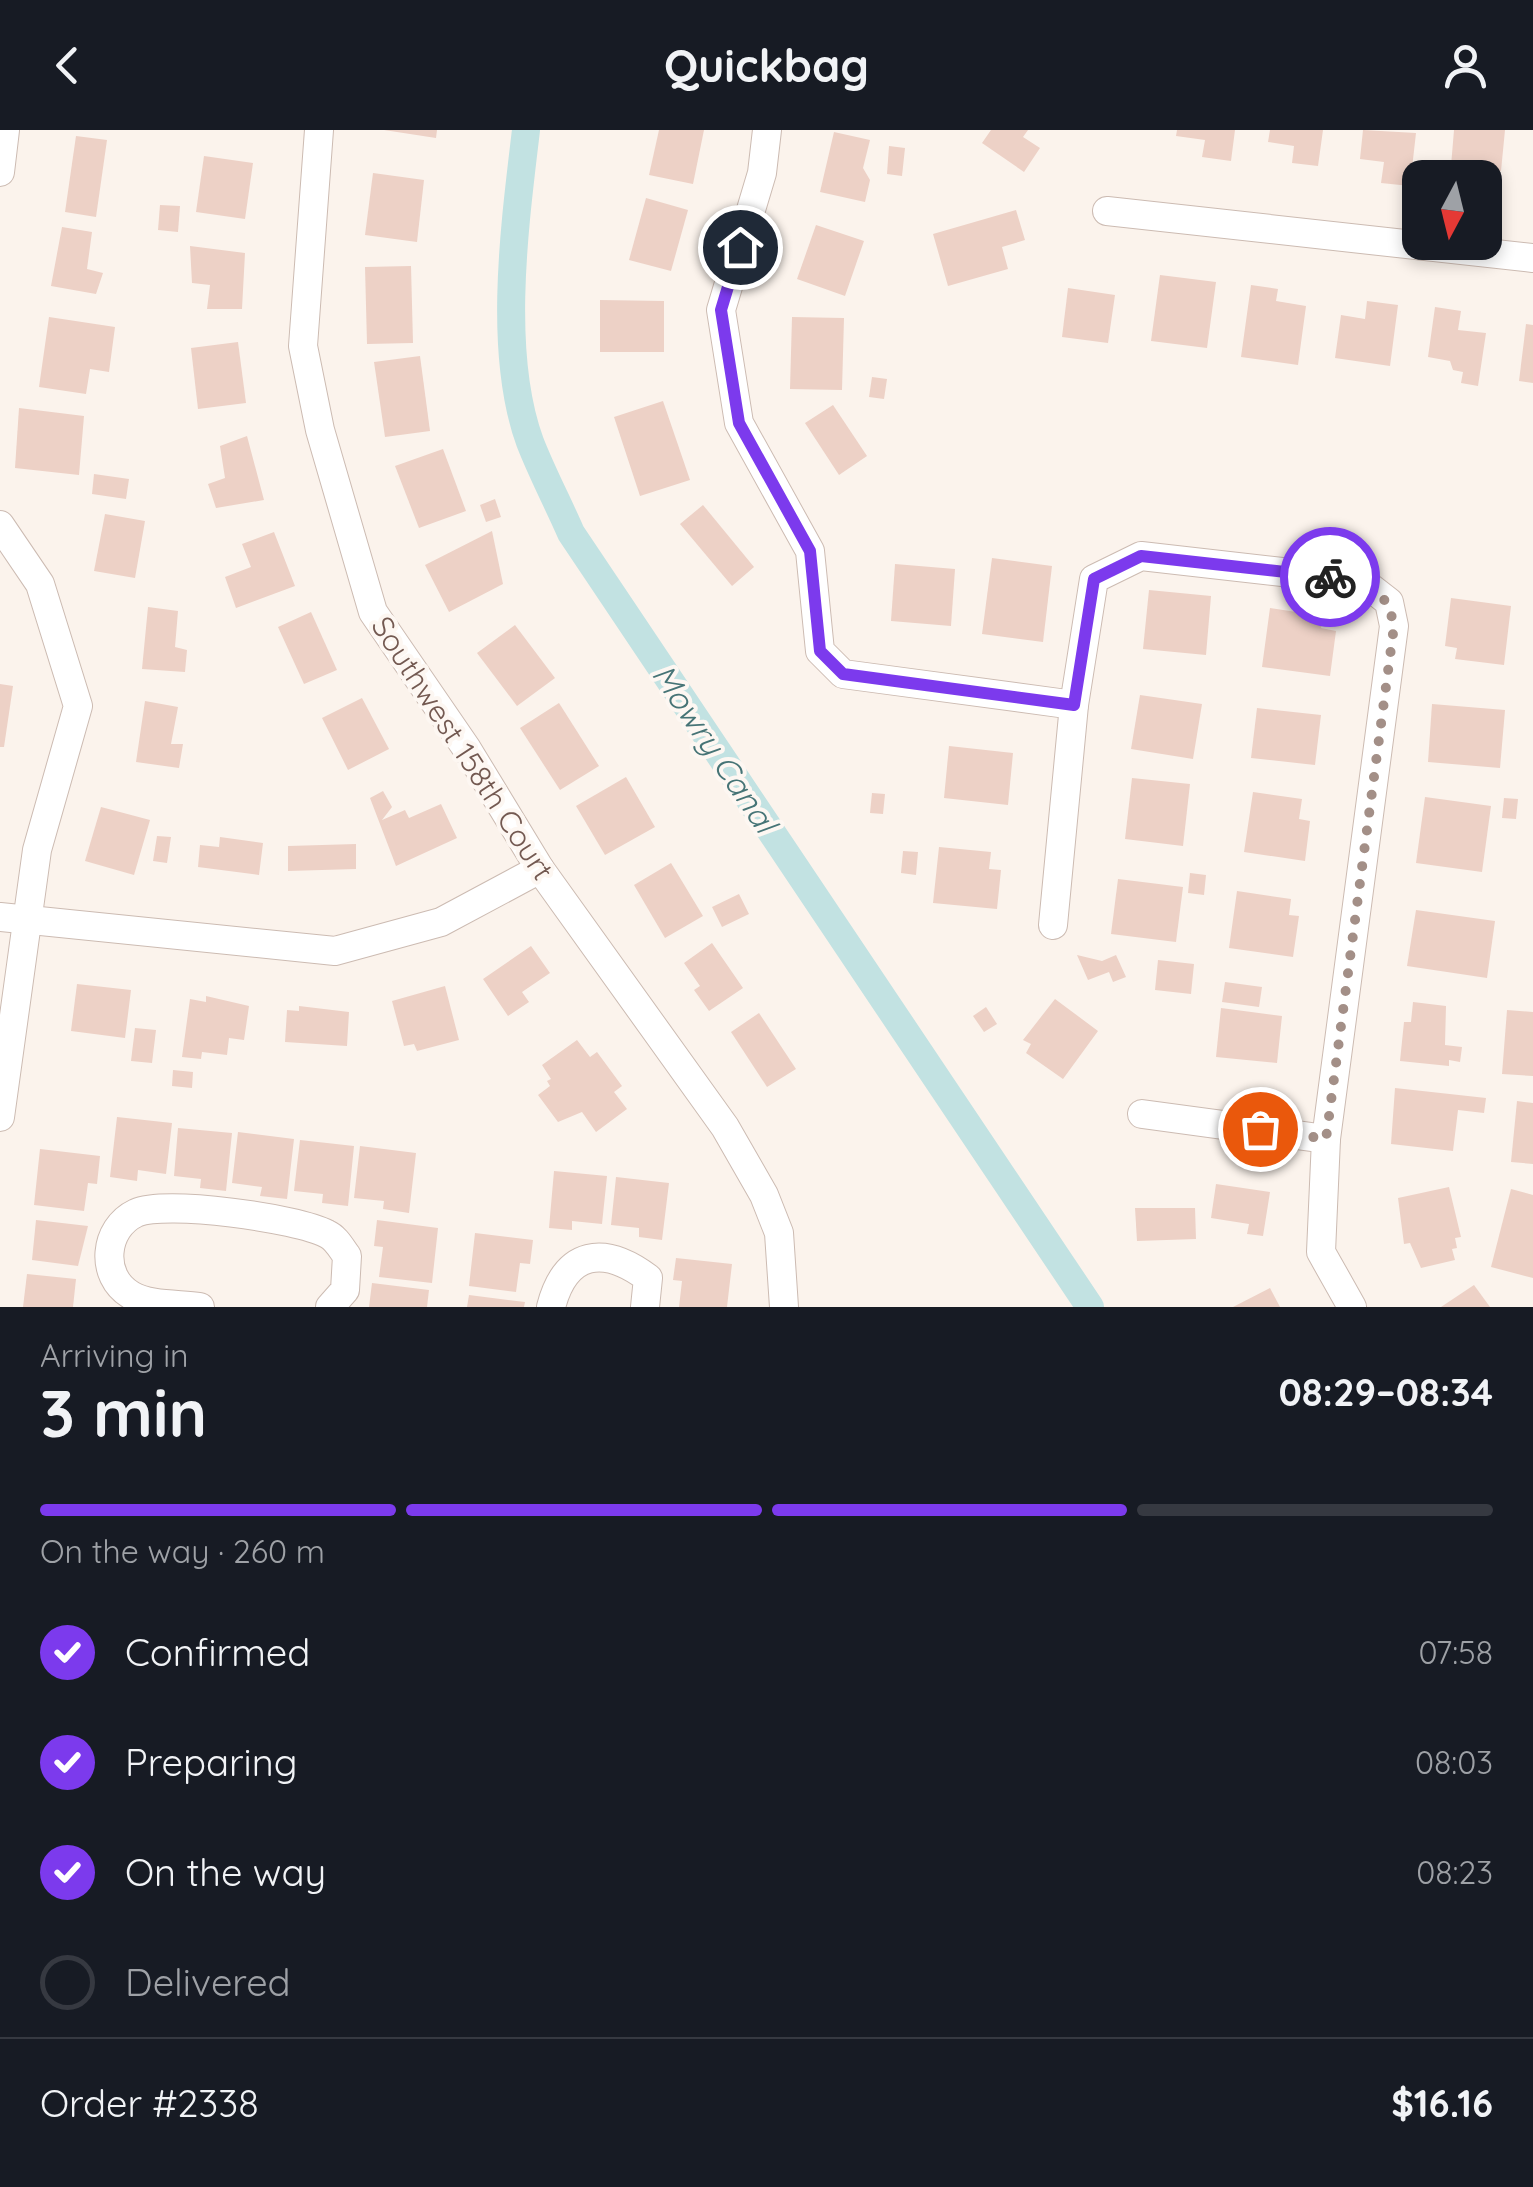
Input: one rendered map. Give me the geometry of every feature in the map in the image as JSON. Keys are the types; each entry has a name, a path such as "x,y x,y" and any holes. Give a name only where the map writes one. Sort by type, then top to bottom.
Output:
{"street":[{"path":"0,172 5,130"},
{"name":"Southwest 158th Court","path":"318,130 303,346 320,430 373,612 467,749 540,869 725,1127 764,1195 778,1233 784,1307"},
{"path":"767,130 762,172 721,310 739,423 810,551 820,651 843,674 1074,705"},
{"path":"1107,212 1533,258"},
{"path":"0,524 40,584 78,706 12,918 0,1118"},
{"path":"1053,924 1074,705 1094,579 1141,556 1362,581 1389,602 1394,626 1326,1139 1321,1252 1352,1307"},
{"path":"12,918 335,950 441,922 540,869"},
{"path":"1142,1114 1326,1139"},
{"path":"200,1307 133,1296 118,1284 110,1267 109,1249 125,1219 141,1211 167,1208 306,1226 332,1236 347,1256 345,1290 330,1307"},
{"path":"551,1307 558,1281 579,1262 595,1257 625,1261 648,1278 644,1307"}],"building":[{"path":"384,130 437,130 436,138"},
{"path":"659,130 704,130 693,184 649,175"},
{"path":"991,130 1028,130 1023,137 1040,148 1024,172 982,143"},
{"path":"1177,130 1235,130 1231,161 1202,157 1205,140 1176,136"},
{"path":"1270,130 1323,130 1318,166 1292,163 1294,146 1268,142"},
{"path":"1363,130 1416,133 1413,160 1402,160 1402,185 1381,183 1384,162 1360,159"},
{"path":"1454,130 1505,130 1502,161 1452,160"},
{"path":"834,132 870,140 863,168 870,180 865,202 820,192"},
{"path":"76,136 107,140 96,217 65,212"},
{"path":"889,146 905,148 902,176 887,174"},
{"path":"204,156 253,163 245,219 196,212"},
{"path":"373,173 424,180 417,242 365,235"},
{"path":"646,198 688,210 671,271 629,260"},
{"path":"160,205 180,206 178,232 158,230"},
{"path":"1016,210 1025,240 1002,247 1008,269 948,286 933,234"},
{"path":"816,225 864,241 845,296 797,279"},
{"path":"62,227 92,232 87,269 103,273 96,294 51,286"},
{"path":"190,246 245,253 242,309 207,309 210,285 192,283"},
{"path":"411,266 413,343 367,344 365,267"},
{"path":"1160,275 1216,282 1207,348 1151,341"},
{"path":"1251,285 1278,289 1276,301 1306,306 1298,365 1241,357"},
{"path":"1068,288 1115,295 1108,343 1062,337"},
{"path":"600,300 664,301 664,352 600,352"},
{"path":"1367,301 1398,305 1390,366 1335,358 1341,315 1365,319"},
{"path":"1435,307 1461,311 1458,330 1486,333 1478,386 1461,383 1463,372 1453,370 1450,361 1428,357"},
{"path":"49,317 115,327 109,372 90,369 86,394 39,387"},
{"path":"792,317 844,318 842,390 790,389"},
{"path":"1526,324 1533,325 1533,383 1519,381"},
{"path":"238,342 246,403 198,409 191,348"},
{"path":"420,356 430,431 385,437 374,362"},
{"path":"872,377 887,379 884,399 869,397"},
{"path":"663,401 690,480 640,496 614,417"},
{"path":"833,405 867,456 839,475 805,423"},
{"path":"19,408 84,416 79,475 15,468"},
{"path":"247,436 264,500 216,508 208,484 225,478 220,446"},
{"path":"443,449 466,511 419,528 395,466"},
{"path":"94,474 129,479 126,499 92,494"},
{"path":"495,499 501,517 486,522 480,505"},
{"path":"703,505 754,567 732,586 680,524"},
{"path":"105,514 145,521 135,578 94,571"},
{"path":"492,531 503,584 449,612 425,565"},
{"path":"274,532 295,586 236,608 225,577 251,567 242,544"},
{"path":"992,558 1052,566 1043,642 982,634"},
{"path":"895,564 955,569 951,626 891,621"},
{"path":"1149,590 1211,596 1206,655 1143,649"},
{"path":"1451,598 1511,606 1504,665 1455,659 1457,648 1445,646"},
{"path":"148,607 178,611 175,647 187,650 185,672 142,669"},
{"path":"1270,608 1323,616 1321,628 1336,631 1330,676 1262,667"},
{"path":"311,612 337,670 304,684 278,627"},
{"path":"515,625 555,678 517,706 477,653"},
{"path":"0,684 13,686 4,747 0,747"},
{"path":"1140,695 1202,704 1193,759 1131,749"},
{"path":"362,698 389,749 348,770 322,718"},
{"path":"145,701 178,707 171,744 183,744 179,768 136,762"},
{"path":"559,703 599,766 560,790 520,728"},
{"path":"1432,704 1505,710 1500,768 1428,762"},
{"path":"1257,708 1321,715 1315,765 1251,758"},
{"path":"949,746 1013,753 1008,805 944,798"},
{"path":"626,777 655,827 605,855 576,806"},
{"path":"1132,778 1190,784 1183,846 1125,839"},
{"path":"383,791 392,807 382,820 405,810 409,818 441,804 457,838 396,866 370,798"},
{"path":"1253,792 1302,799 1299,819 1310,821 1305,861 1244,852"},
{"path":"872,793 885,794 883,814 870,813"},
{"path":"1425,797 1491,806 1482,872 1416,863"},
{"path":"1504,798 1518,799 1516,819 1502,818"},
{"path":"101,807 150,820 134,875 85,861"},
{"path":"157,836 171,837 167,863 153,861"},
{"path":"220,837 263,843 259,875 198,867 200,845 219,847"},
{"path":"356,844 356,869 288,871 288,846"},
{"path":"939,847 991,852 989,869 1001,870 997,909 933,903"},
{"path":"903,851 918,852 916,875 901,873"},
{"path":"671,863 703,916 665,938 634,885"},
{"path":"1190,873 1206,875 1204,895 1188,893"},
{"path":"1118,879 1183,887 1176,942 1111,934"},
{"path":"1237,891 1291,899 1289,915 1299,916 1293,957 1229,948"},
{"path":"739,894 749,914 722,927 712,907"},
{"path":"1416,910 1495,921 1487,978 1407,966"},
{"path":"712,943 743,988 709,1011 694,990 700,986 684,963"},
{"path":"531,946 550,973 522,992 529,1002 508,1016 483,979"},
{"path":"1077,955 1102,961 1116,955 1126,977 1113,982 1109,972 1088,980"},
{"path":"1158,960 1194,964 1191,994 1155,990"},
{"path":"1225,982 1262,987 1259,1007 1222,1002"},
{"path":"77,984 131,990 125,1038 71,1031"},
{"path":"445,986 459,1040 417,1051 414,1044 404,1046 392,1001"},
{"path":"206,996 249,1006 244,1040 229,1038 227,1055 202,1052 201,1059 182,1057 190,999 206,1002"},
{"path":"1055,999 1098,1031 1063,1079 1026,1053 1031,1044 1023,1040"},
{"path":"1413,1002 1446,1006 1445,1045 1462,1047 1460,1062 1449,1060 1449,1066 1400,1061 1404,1022 1411,1022"},
{"path":"299,1006 349,1012 347,1046 285,1042 287,1010 299,1011"},
{"path":"986,1007 997,1024 984,1032 973,1016"},
{"path":"1221,1008 1282,1016 1277,1063 1216,1057"},
{"path":"1507,1010 1533,1012 1533,1076 1502,1074"},
{"path":"759,1013 796,1069 767,1087 731,1032"},
{"path":"135,1028 156,1030 152,1063 131,1061"},
{"path":"577,1040 590,1057 597,1052 622,1086 614,1092 627,1109 596,1132 582,1112 558,1122 538,1095 550,1086 547,1081 551,1079 542,1065"},
{"path":"173,1070 193,1072 192,1088 172,1086"},
{"path":"1395,1088 1486,1098 1484,1113 1458,1110 1453,1151 1391,1144"},
{"path":"1517,1101 1533,1103 1533,1164 1511,1162"},
{"path":"117,1117 172,1123 166,1174 138,1170 137,1181 110,1177"},
{"path":"178,1128 232,1133 226,1191 200,1188 201,1179 174,1176"},
{"path":"238,1132 294,1139 287,1199 260,1196 262,1187 232,1183"},
{"path":"300,1140 354,1146 348,1206 322,1203 323,1194 294,1191"},
{"path":"360,1146 416,1153 409,1213 383,1209 384,1201 354,1198"},
{"path":"40,1149 100,1156 97,1184 88,1183 84,1211 34,1205"},
{"path":"554,1171 607,1176 602,1224 572,1221 572,1230 549,1228"},
{"path":"616,1177 669,1183 662,1240 639,1237 639,1228 611,1225"},
{"path":"1216,1184 1270,1192 1263,1236 1247,1234 1249,1224 1211,1218"},
{"path":"1449,1187 1461,1237 1455,1238 1457,1248 1452,1249 1455,1260 1421,1268 1410,1243 1404,1244 1398,1198"},
{"path":"1511,1189 1533,1195 1533,1278 1491,1267"},
{"path":"1135,1208 1195,1208 1196,1239 1137,1241"},
{"path":"36,1220 88,1226 78,1266 32,1260"},
{"path":"377,1220 438,1228 432,1283 379,1277 383,1247 374,1246"},
{"path":"475,1233 533,1240 530,1264 520,1263 516,1292 469,1286"},
{"path":"676,1258 732,1264 727,1307 679,1307 682,1281 673,1280"},
{"path":"27,1274 76,1279 73,1307 23,1307"},
{"path":"372,1283 429,1290 427,1307 369,1307"},
{"path":"1474,1285 1490,1307 1441,1307"},
{"path":"1270,1288 1280,1307 1233,1307"},
{"path":"469,1295 525,1302 524,1307 467,1307"}],"waterway":[{"name":"Mowry Canal","path":"526,130 512,287 514,368 530,442 571,533 1090,1307"}],"way so far":[{"path":"1260,1129 1326,1139 1394,626 1389,602 1362,581 1330,577"}],"route":[{"path":"740,247 721,310 739,423 770,487 810,551 820,651 843,674 1074,705 1094,579 1141,556 1330,577"}]}
